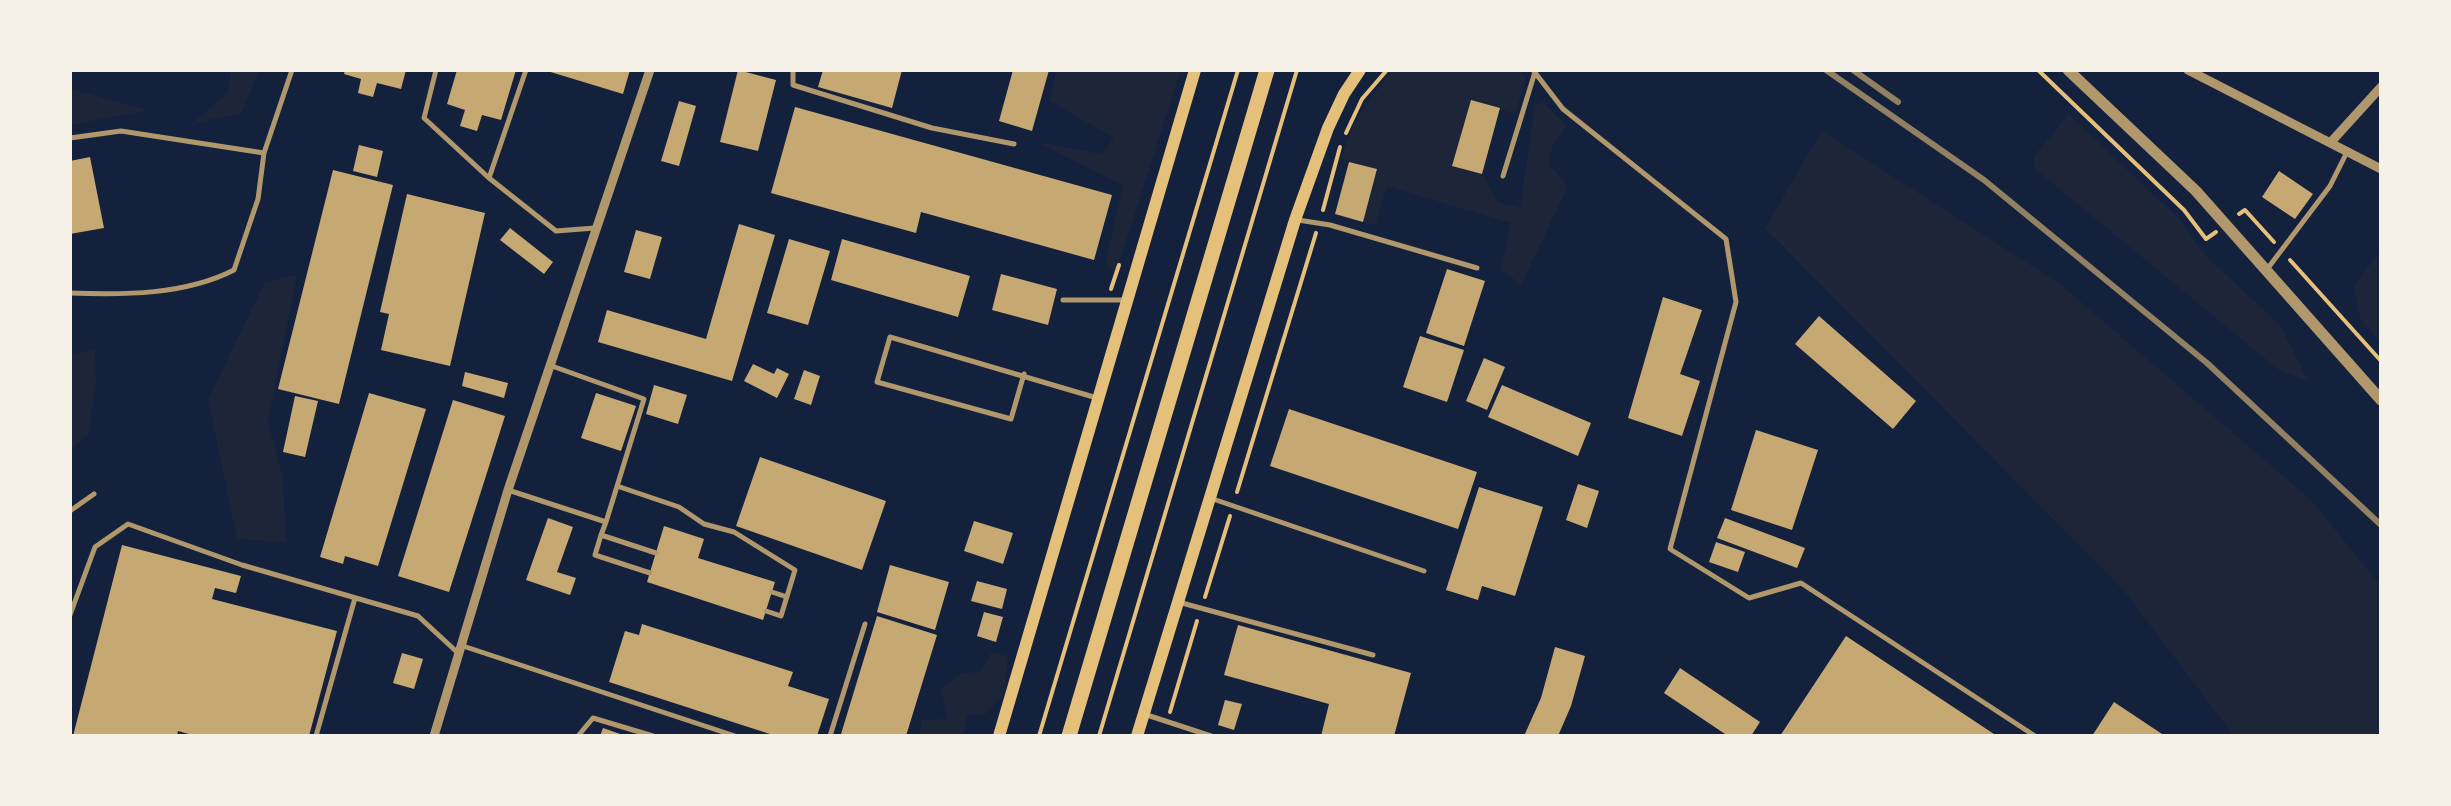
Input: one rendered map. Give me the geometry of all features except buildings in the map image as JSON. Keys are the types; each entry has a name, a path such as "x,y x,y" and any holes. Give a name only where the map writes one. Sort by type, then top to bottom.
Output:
{"main road":[{"path":"999,736 1195,70"},
{"path":"1070,736 1268,70"},
{"path":"1136,736 1295,220 1328,128 1360,70"}],"street":[{"path":"434,736 508,490 650,70"},
{"path":"2068,70 2196,191 2381,400"},
{"path":"2077,70 2088,88"},
{"path":"2188,70 2381,169"},
{"path":"2331,142 2381,87"}],"lane":[{"path":"70,293 118,295 208,283 234,270 258,200 264,153 292,70"},
{"path":"436,70 424,118 556,231 598,228"},
{"path":"490,178 526,70"},
{"path":"793,70 793,85 932,128 1014,144"},
{"path":"1503,176 1534,71"},
{"path":"1534,71 1564,109 1726,240 1736,302 1670,549 1749,598 1801,584 2034,736"},
{"path":"70,138 122,131 264,153"},
{"path":"2266,270 2330,186 2348,150"},
{"path":"1295,220 1319,223 1477,268"},
{"path":"1063,300 1128,300"},
{"path":"1024,374 1011,419 878,382 890,336 1024,374 1100,399"},
{"path":"552,366 644,399 595,555 650,572"},
{"path":"617,486 679,507 704,524 734,532 795,570 781,616 766,611"},
{"path":"508,490 606,522"},
{"path":"70,511 94,494"},
{"path":"1210,498 1424,570"},
{"path":"70,616 95,547 128,524 242,565 418,616 460,650 736,736"},
{"path":"601,534 656,553"},
{"path":"772,592 787,597"},
{"path":"316,736 355,598"},
{"path":"1179,602 1373,655"},
{"path":"830,736 865,624"},
{"path":"1145,714 1211,736"},
{"path":"578,736 593,718 652,736"}],"path":[{"path":"1040,736 1238,70"},
{"path":"1099,736 1297,70"},
{"path":"1168,722 1342,140 1362,100 1386,70"}],"shaded area":[{"path":"231,70 259,70 241,114 193,123 228,92"},
{"path":"1057,70 1181,70 1117,269 1110,269 1106,261 1123,185 1037,142 1101,154 1114,138 1050,101"},
{"path":"1393,70 1519,70 1526,80 1515,114 1471,100 1453,166 1482,174 1498,202 1520,208 1535,106 1543,102 1567,126 1553,144 1548,164 1568,186 1521,285 1501,269 1511,223 1387,186 1375,225 1363,222 1377,170 1342,159 1362,111"},
{"path":"70,89 148,110 70,125"},
{"path":"2069,114 2180,220 2206,256 2280,325 2308,381 2280,371 2034,168 2034,156"},
{"path":"1822,131 2060,284 2311,500 2381,586 2381,736 2234,736 2125,592 1765,228"},
{"path":"2381,250 2381,343 2360,318 2354,285"},
{"path":"297,275 268,422 283,478 286,542 237,539 208,399 265,282"},
{"path":"95,349 96,384 88,434 70,451 70,356"},
{"path":"991,653 1008,656 1005,694 984,715 968,714 963,736 920,736 921,720 947,719 941,688 962,673 981,672"}],"railway":[{"path":"1826,70 1984,180 2207,363 2381,525"},
{"path":"1853,70 1898,102"}]}
